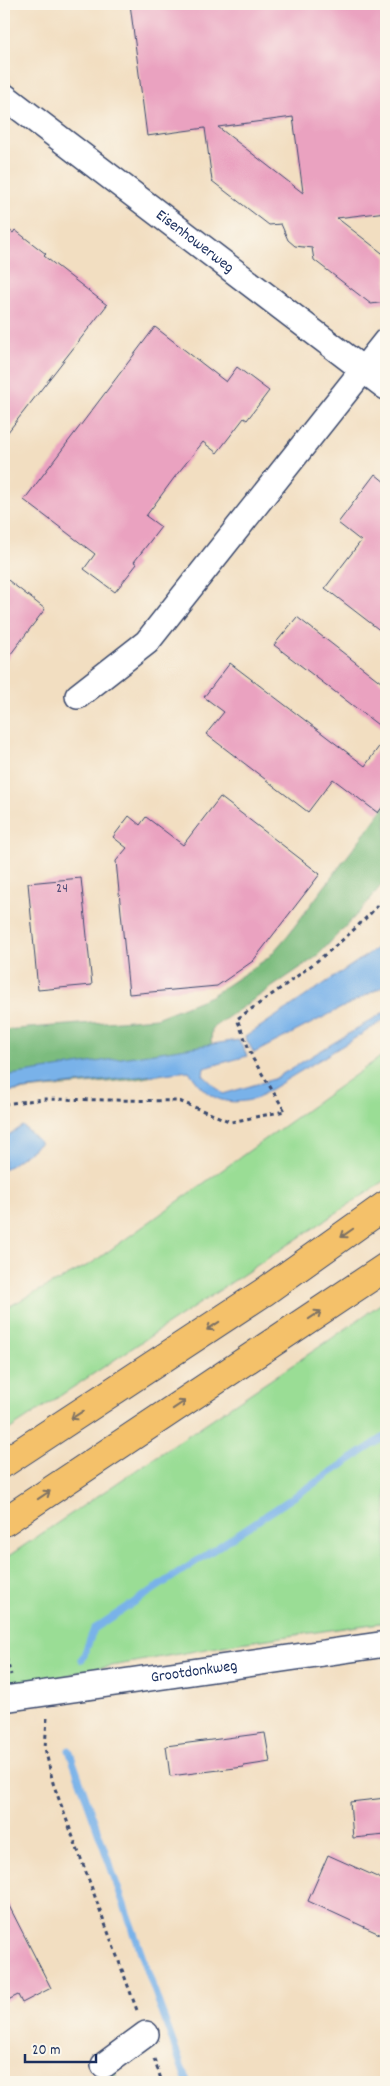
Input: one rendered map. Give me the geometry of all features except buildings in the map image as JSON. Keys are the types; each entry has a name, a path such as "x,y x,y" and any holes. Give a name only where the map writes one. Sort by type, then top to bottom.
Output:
{"highway":[{"path":"4,1463 264,1292 386,1205"},
{"path":"4,1522 386,1267"}],"street":[{"name":"Eisenhowerweg","path":"4,96 386,387"},
{"path":"78,696 148,642 365,370 386,341"},
{"name":"Grootdonkweg","path":"4,1699 386,1644"},
{"path":"104,2064 146,2034"}],"path":[{"path":"4,1104 43,1100 179,1101 231,1122 285,1112 253,1059 237,1019 282,987 369,916 386,896"},
{"path":"45,1724 45,1748 53,1784 146,2034"}],"green space":[{"path":"386,805 386,879 364,907 316,957 212,1028 211,1041 218,1064 137,1079 4,1092 4,1030 156,1018 211,996 268,958 288,935"},
{"path":"386,1053 386,1180 4,1433 4,1309 92,1263"},
{"path":"386,1300 386,1622 240,1643 84,1671 4,1691 4,1559"},
{"path":"113,2066 118,2082 91,2082"}],"water":[{"path":"386,942 386,985 254,1053 245,1037"},
{"path":"386,1011 386,1019 255,1099 234,1102 216,1098 202,1088 189,1071 4,1092 4,1076 239,1040 247,1056 204,1068 203,1075 223,1094 274,1079"},
{"path":"23,1126 41,1143 4,1170 4,1138"}],"waterway":[{"path":"82,1660 94,1629 386,1436"},
{"path":"69,1750 187,2082"}]}
